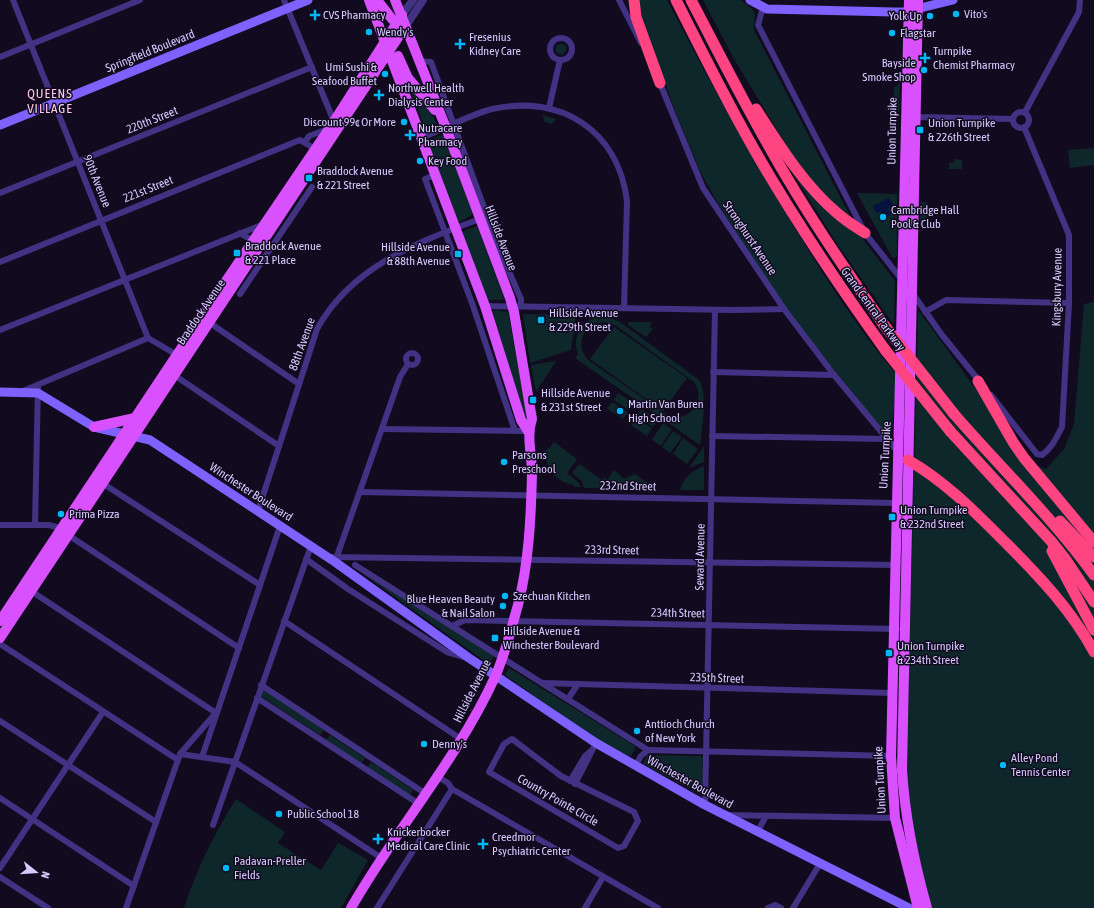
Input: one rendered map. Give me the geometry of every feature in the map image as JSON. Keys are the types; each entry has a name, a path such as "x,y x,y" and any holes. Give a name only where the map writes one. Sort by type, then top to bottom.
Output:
{"highway":[{"path":"634,0 636,17 660,82"},
{"name":"Grand Central Parkway","path":"676,0 726,98 770,176 824,263 886,351 950,431 1006,492 1049,543"},
{"path":"692,0 756,109 800,175 838,214 865,233"},
{"name":"Grand Central Parkway","path":"692,0 744,101 786,176 836,255 884,325 954,414 1016,482 1069,528 1094,575"},
{"path":"978,381 1013,442 1049,489 1069,528 1094,557"},
{"path":"908,460 963,499 1022,559 1066,609 1086,637 1094,652"},
{"path":"1069,528 1094,542"},
{"path":"1049,543 1066,560 1094,602"},
{"path":"1049,543 1094,630"}],"main road":[{"name":"Springfield Boulevard","path":"0,125 53,104 286,4 308,0"},
{"name":"Hillside Avenue","path":"369,0 389,46 421,138 485,306 521,420 528,431"},
{"path":"377,0 382,8 401,22"},
{"name":"Hillside Avenue","path":"351,908 382,859 438,777 495,677 503,658 521,590 526,560 531,495 531,458 528,431 532,419 516,305 480,219 450,126 441,116 419,61 401,22 395,0"},
{"path":"750,0 763,7 894,12 914,6 953,0"},
{"name":"Union Turnpike","path":"909,0 914,6 902,280 891,756 895,818 918,908"},
{"name":"Braddock Avenue","path":"0,638 31,591 64,533 129,435 174,375 210,323 334,126 389,46 401,22"},
{"path":"389,46 408,78 441,116"},
{"name":"Union Turnpike","path":"910,117 912,293 902,770 911,847 927,908"},
{"name":"Braddock Avenue","path":"0,621 102,483 129,435 135,418 177,355 232,289 253,241 315,149 334,126"},
{"name":"Winchester Boulevard","path":"1,390 21,392 38,389 94,426 150,440 311,546 353,568 469,658 594,747 635,766 724,815 821,862 909,908"},
{"path":"94,426 135,418"}],"street":[{"name":"90th Avenue","path":"13,0 53,104 148,338"},
{"path":"0,57 140,0"},
{"name":"Braddock Avenue","path":"401,22 412,0"},
{"name":"Braddock Avenue","path":"401,22 423,0"},
{"name":"Stronghurst Avenue","path":"619,0 660,82 704,188 784,309 834,375 886,439 908,460"},
{"path":"1025,112 1079,12 1080,0"},
{"path":"286,4 334,126"},
{"path":"763,7 758,25 865,233 978,381"},
{"path":"549,108 560,60"},
{"name":"Hillside Avenue","path":"419,61 430,62 450,126 500,251 521,299 516,305"},
{"name":"220th Street","path":"0,193 312,67"},
{"path":"421,138 490,110 530,106 549,108 579,120 599,136 611,151 622,175 627,201 624,308"},
{"path":"1012,119 1018,112 1025,112"},
{"path":"1012,119 1016,127 1024,127 1029,120 1025,112"},
{"path":"910,117 1012,119"},
{"name":"221st Street","path":"0,262 300,140 305,142 309,136 334,126"},
{"name":"Kingsbury Avenue","path":"978,381 1036,454 1042,455 1046,452 1054,443 1062,427 1069,303 1069,235 1024,127"},
{"path":"305,142 315,149"},
{"path":"435,175 425,179 444,233 472,303 515,431"},
{"name":"Braddock Avenue","path":"232,289 312,187"},
{"name":"88th Avenue","path":"258,511 317,329 332,304 360,278 391,256 417,243 480,219"},
{"path":"0,330 265,223"},
{"path":"240,233 253,241"},
{"path":"925,312 946,300 1069,303"},
{"path":"485,306 516,305 715,310 784,309"},
{"name":"Seward Avenue","path":"705,805 709,689 715,310"},
{"path":"210,323 299,384"},
{"path":"35,525 38,389 148,338 177,355"},
{"path":"333,558 360,492 400,377 408,364"},
{"path":"714,372 834,375"},
{"path":"174,375 279,446"},
{"path":"382,429 528,431"},
{"path":"712,436 886,439"},
{"path":"102,483 260,585"},
{"name":"232nd Street","path":"360,492 896,503"},
{"path":"0,525 49,525 64,533 239,648"},
{"path":"202,757 280,526"},
{"path":"213,825 311,546"},
{"path":"353,568 360,557"},
{"name":"233rd Street","path":"333,558 360,557 895,566"},
{"name":"Winchester Boulevard","path":"306,559 348,590 447,652 469,658"},
{"name":"Winchester Boulevard","path":"353,568 452,626 648,750"},
{"path":"31,591 216,712"},
{"name":"234th Street","path":"452,626 465,620 905,629"},
{"path":"284,621 461,739"},
{"path":"0,644 103,712 179,757 202,757 235,762 382,859"},
{"name":"235th Street","path":"542,682 709,689 892,693"},
{"path":"568,699 578,684"},
{"path":"261,685 426,794"},
{"path":"257,698 419,804"},
{"path":"0,868 103,712"},
{"path":"126,908 179,757 216,712"},
{"path":"0,721 156,822"},
{"path":"320,740 328,729"},
{"name":"Country Pointe Circle","path":"512,739 572,782 634,812 638,821 624,846 618,848 488,772 504,744 512,739"},
{"name":"Country Pointe Circle","path":"572,782 585,756 594,747"},
{"path":"635,766 641,756 648,750 891,756"},
{"path":"363,768 370,757"},
{"path":"438,777 448,783 452,789 658,908"},
{"path":"377,908 452,789"},
{"path":"0,798 134,886"},
{"path":"724,815 895,818"},
{"path":"758,831 766,816"},
{"path":"794,908 821,862"},
{"path":"0,876 48,908"},
{"path":"585,908 603,877"},
{"path":"768,908 775,905 781,908"}],"green space":[{"path":"636,0 667,0 738,132 823,274 866,336 897,375 891,439 836,373 780,300 717,202 700,171 672,103"},
{"path":"703,0 741,0 754,12 754,30 850,216 848,219 836,209 797,163 734,59"},
{"path":"561,43 565,45 567,49 565,53 561,55 557,53 555,49 557,45"},
{"path":"900,83 899,112 894,108 894,88"},
{"path":"409,86 429,109 437,124 425,128"},
{"path":"542,115 556,119 552,124 545,122"},
{"path":"442,135 444,136 473,214 460,222 458,221 428,142 429,140"},
{"path":"1094,148 1094,165 1070,168 1068,150"},
{"path":"955,159 962,160 962,169 949,169 949,163 953,163"},
{"path":"788,166 863,239 895,281 894,325 838,245"},
{"name":"Cambridge Hall Pool & Club","path":"857,193 897,194 897,256 895,258 892,257"},
{"path":"921,202 927,202 927,221 920,221"},
{"path":"477,226 504,298 503,300 488,300 462,233 463,231"},
{"path":"1094,302 1094,908 930,908 906,793 918,313 919,311 991,410 1022,459 1046,469 1064,449 1074,424 1084,304"},
{"path":"494,310 508,312 528,420 525,421 492,312"},
{"path":"523,314 576,315 571,350 530,363"},
{"path":"604,316 620,322 699,380 702,386 704,402 700,445 575,358 578,354 576,340 581,328 585,323 597,317","holes":["604,322 615,325 694,382 698,389 699,396 690,413 684,416 669,416 588,360 582,347 583,335 586,330 597,323"]},
{"path":"628,322 651,322 650,328 653,329 646,337 628,325"},
{"path":"614,327 687,378 663,411 590,359"},
{"path":"556,361 536,392 531,365"},
{"path":"618,393 634,403 629,410 614,400"},
{"path":"612,402 628,412 623,419 607,409"},
{"path":"642,409 658,419 653,427 637,416"},
{"path":"636,418 652,428 647,436 631,425"},
{"path":"663,423 672,429 661,446 652,440"},
{"path":"673,431 682,437 670,453 662,447"},
{"path":"683,438 698,449 687,464 673,454"},
{"path":"554,442 577,459 567,473 578,482 581,487 574,487 573,485 566,483 557,477 550,469 544,451 550,448"},
{"path":"704,446 704,462 689,468"},
{"path":"579,464 602,480 604,477 607,480 614,470 624,479 635,474 656,489 584,488 581,480 572,473"},
{"path":"704,466 704,490 680,490 683,482 689,475"},
{"path":"360,572 494,655 490,665"},
{"path":"509,668 635,746 631,756 623,753 591,734 505,675"},
{"path":"263,690 324,730 320,735 261,696"},
{"path":"330,735 365,758 362,763 326,740"},
{"path":"647,755 701,756 703,758 702,793 696,792 643,764"},
{"path":"371,762 413,790 410,795 367,768"},
{"path":"236,799 285,832 278,843 321,870 338,843 368,860 341,908 184,908 195,878 207,852"}],"shaded area":[{"path":"889,198 893,205 888,208 891,215 885,217 881,211 876,213 873,206"}],"place":[{"name":"Vito's","path":"956,14"},
{"name":"CVS Pharmacy","path":"315,15"},
{"name":"Yolk Up","path":"930,16"},
{"name":"Wendy's","path":"369,32"},
{"name":"Flagstar","path":"892,33"},
{"name":"Fresenius Kidney Care","path":"460,44"},
{"name":"Turnpike Chemist Pharmacy","path":"925,58"},
{"name":"Bayside Smoke Shop","path":"924,70"},
{"name":"Umi Sushi & Seafood Buffet","path":"385,74"},
{"name":"Northwell Health Dialysis Center","path":"379,95"},
{"name":"Discount 99¢ Or More","path":"404,122"},
{"name":"Union Turnpike & 226th Street","path":"920,130"},
{"name":"Nutracare Pharmacy","path":"410,135"},
{"name":"Key Food","path":"420,161"},
{"name":"Braddock Avenue & 221 Street","path":"309,178"},
{"name":"Cambridge Hall Pool & Club","path":"883,217"},
{"name":"Braddock Avenue & 221 Place","path":"237,253"},
{"name":"Hillside Avenue & 88th Avenue","path":"458,254"},
{"name":"Hillside Avenue & 229th Street","path":"541,320"},
{"name":"Hillside Avenue & 231st Street","path":"533,400"},
{"name":"Martin Van Buren High School","path":"620,411"},
{"name":"Parsons Preschool","path":"504,462"},
{"name":"Prima Pizza","path":"61,514"},
{"name":"Union Turnpike & 232nd Street","path":"892,517"},
{"name":"Szechuan Kitchen","path":"505,596"},
{"name":"Blue Heaven Beauty & Nail Salon","path":"503,606"},
{"name":"Hillside Avenue & Winchester Boulevard","path":"495,638"},
{"name":"Union Turnpike & 234th Street","path":"889,653"},
{"name":"Anttioch Church of New York","path":"637,731"},
{"name":"Denny's","path":"424,744"},
{"name":"Alley Pond Tennis Center","path":"1003,765"},
{"name":"Public School 18","path":"279,814"},
{"name":"Knickerbocker Medical Care Clinic","path":"378,839"},
{"name":"Creedmor Psychiatric Center","path":"483,844"},
{"name":"Padavan-Preller Fields","path":"226,868"}],"district":[{"name":"QUEENS VILLAGE","path":"50,100"}]}
